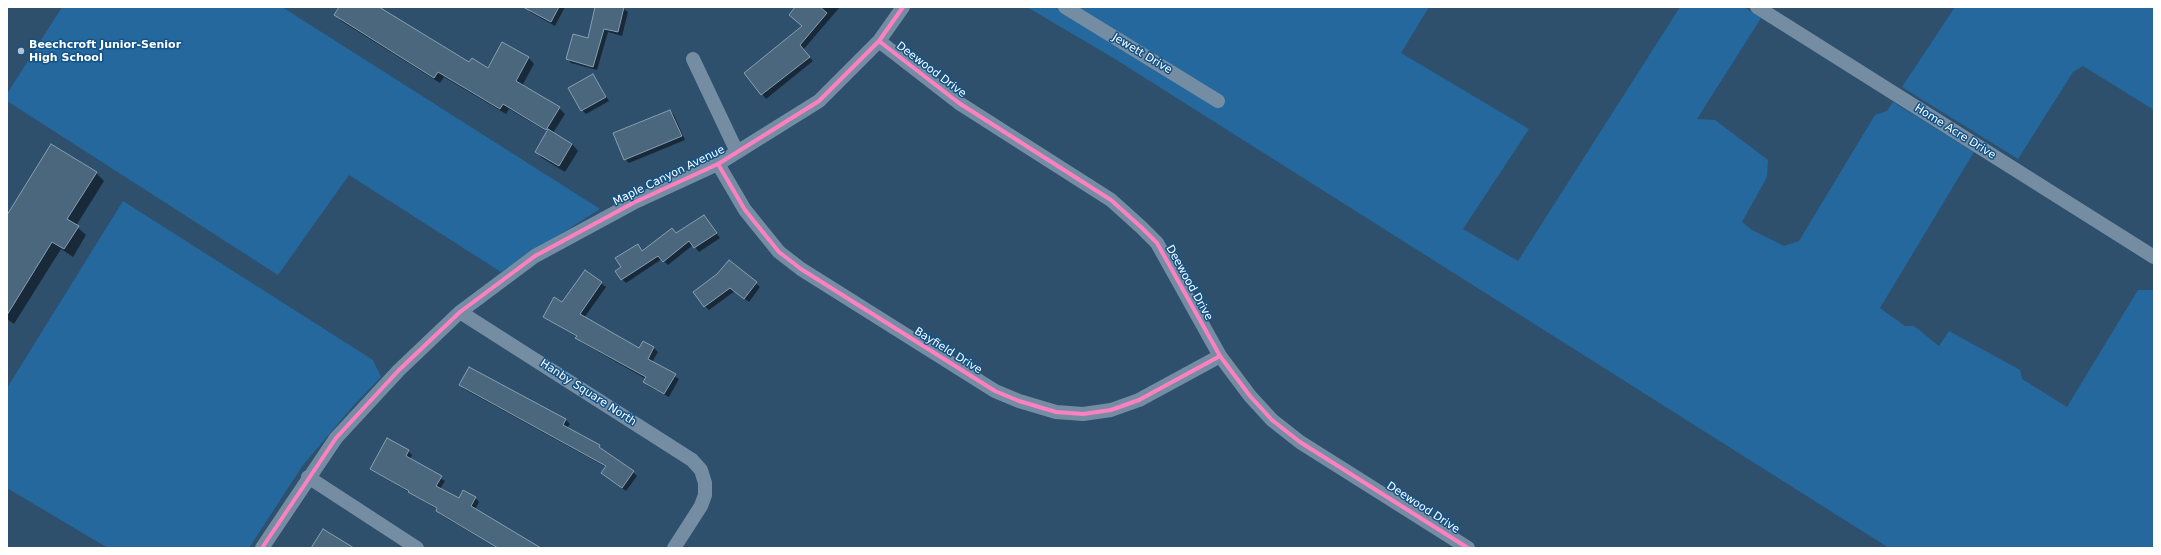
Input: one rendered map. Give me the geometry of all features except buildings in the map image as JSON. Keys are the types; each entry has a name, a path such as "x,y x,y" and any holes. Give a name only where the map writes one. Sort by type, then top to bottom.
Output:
{"street":[{"name":"Maple Canyon Avenue","path":"262,548 308,477 336,438 399,370 460,312 535,256 633,203 718,164 819,101 879,42 903,7"},
{"name":"Jewett Drive","path":"1065,7 1218,100"},
{"name":"Home Acre Drive","path":"1757,7 2154,257"},
{"name":"Deewood Drive","path":"879,42 959,103 1111,200 1157,243 1220,356 1250,396 1272,420 1300,442 1468,548"},
{"path":"692,59 737,152"},
{"name":"Bayfield Drive","path":"718,164 745,210 778,252 801,269 995,391 1019,401 1056,412 1083,414 1110,410 1139,400 1220,356"},
{"name":"Hanby Square North","path":"460,312 692,460 701,470 705,483 705,495 701,506 674,548"},
{"path":"308,477 417,548"}],"shaded area":[{"path":"62,7 282,7 600,209 501,272 349,175 278,275 7,101 7,94"},
{"path":"1027,7 1429,7 1401,53 1529,129 1463,229 1518,261 1680,7 1744,7 1761,18 1697,119 1715,120 1768,160 1767,177 1742,222 1752,230 1784,246 1799,241 1875,115 1887,111 1893,102 1974,152 1880,308 1905,326 1914,326 1939,346 1949,331 2020,370 2022,379 2067,407 2138,290 2154,290 2154,548 1889,548 1115,59"},
{"path":"1955,7 2154,7 2154,110 2083,66 2073,72 2018,159 1902,87"},
{"path":"123,201 373,360 381,377 353,406 303,465 249,548 108,548 7,488 7,388"}],"cycle path":[{"path":"262,548 336,438 399,370 460,312 535,256 633,203 718,164 819,101 879,41 903,7"},
{"path":"879,41 959,103 1111,200 1141,227 1157,243 1220,356 1250,396 1272,420 1300,442 1468,548"},
{"path":"718,164 745,210 779,252 801,269 995,391 1019,401 1056,412 1083,414 1111,410 1139,400 1220,356"}],"place":[{"name":"Beechcroft Junior-Senior High School","path":"21,51"}]}
